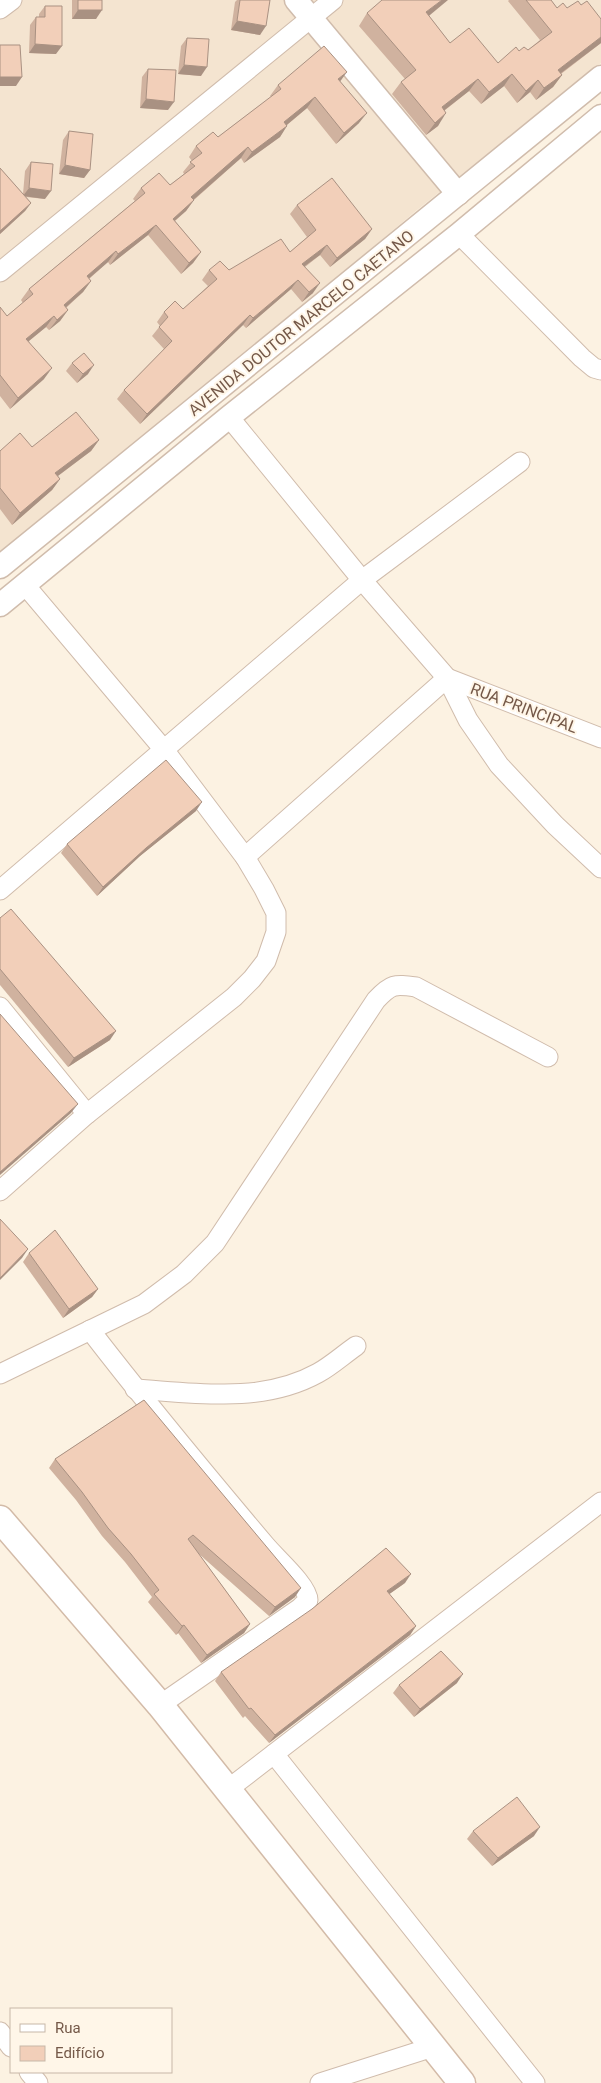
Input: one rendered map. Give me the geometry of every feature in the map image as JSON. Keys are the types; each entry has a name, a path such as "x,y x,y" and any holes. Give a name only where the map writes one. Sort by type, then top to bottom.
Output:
{"main road":[{"path":"0,1519 160,1705 462,2083"}],"street":[{"path":"0,10 12,0"},
{"path":"296,0 458,194"},
{"path":"0,272 333,0"},
{"name":"AVENIDA DOUTOR MARCELO CAETANO","path":"2,562 601,78"},
{"name":"AVENIDA DOUTOR MARCELO CAETANO","path":"0,604 229,417 459,234 601,116"},
{"path":"459,234 582,358 594,368 601,370"},
{"path":"229,417 362,580 447,678 468,720 499,765 555,825 601,868"},
{"path":"0,890 362,580 520,462"},
{"path":"0,1191 88,1114 234,997 266,961 276,932 276,913 245,857 164,751 25,585 2,562"},
{"path":"245,857 447,678"},
{"name":"RUA PRINCIPAL","path":"447,678 601,738"},
{"path":"0,1374 144,1304 184,1274 215,1243 376,1000 387,988 400,985 416,988 548,1057"},
{"path":"0,1007 88,1114"},
{"path":"90,1330 308,1596 308,1600 300,1608 160,1705"},
{"path":"136,1388 230,1396 284,1387 318,1373 356,1346"},
{"path":"227,1790 601,1502"},
{"path":"274,1754 535,2083"},
{"path":"0,2032 10,2046"},
{"path":"320,2083 433,2047"},
{"path":"30,2073 38,2083"}],"shaded area":[{"path":"12,0 601,0 601,63 417,210 121,460 0,557 0,9"}],"building":[{"path":"78,0 102,0 102,10 78,10"},
{"path":"240,0 270,0 266,26 237,21"},
{"path":"382,0 442,0 426,12 450,43 469,28 498,63 516,47 519,51 524,47 528,50 552,32 526,0 551,0 557,8 563,3 567,8 578,1 581,5 587,1 601,19 601,37 558,70 562,75 544,88 538,80 526,91 512,74 489,92 478,79 442,107 446,113 435,123 401,82 416,70 367,13"},
{"path":"45,6 62,6 62,46 35,44 36,17 45,17"},
{"path":"187,38 209,39 207,67 184,65"},
{"path":"0,45 20,45 22,77 0,77"},
{"path":"324,46 347,72 338,79 367,113 344,133 315,97 284,122 287,126 252,152 248,147 191,197 194,200 173,219 201,252 189,263 156,225 118,254 116,251 87,276 91,281 64,305 68,310 57,320 54,316 26,339 52,368 18,398 0,375 0,307 7,316 33,294 29,289 145,193 141,188 159,173 170,185 195,166 190,162 202,153 196,146 213,132 218,137 281,89 278,85"},
{"path":"148,69 176,70 174,102 146,99"},
{"path":"69,131 93,134 90,170 65,165"},
{"path":"31,162 53,164 51,191 29,188"},
{"path":"0,168 31,203 0,231"},
{"path":"332,178 372,229 337,258 327,245 302,264 320,283 309,292 298,280 253,318 250,315 147,414 124,390 172,341 159,327 168,317 164,312 175,301 183,309 217,279 209,270 220,261 229,270 281,239 290,252 316,230 297,205"},
{"path":"84,353 94,365 83,374 72,363"},
{"path":"76,412 99,440 55,473 60,479 20,513 0,488 0,451 20,433 32,447"},
{"path":"166,760 202,802 146,848 103,887 67,844"},
{"path":"11,909 116,1031 74,1058 0,969 0,918"},
{"path":"0,1014 78,1104 0,1172"},
{"path":"0,1219 28,1249 0,1278"},
{"path":"55,1230 98,1289 69,1309 29,1253"},
{"path":"144,1400 301,1588 275,1607 193,1535 188,1539 250,1624 207,1655 184,1625 182,1626 154,1594 159,1590 55,1459"},
{"path":"386,1548 411,1574 387,1591 416,1626 275,1735 251,1708 249,1709 221,1672 312,1609"},
{"path":"441,1651 463,1674 420,1709 399,1685"},
{"path":"517,1797 540,1827 498,1858 473,1831"}]}
